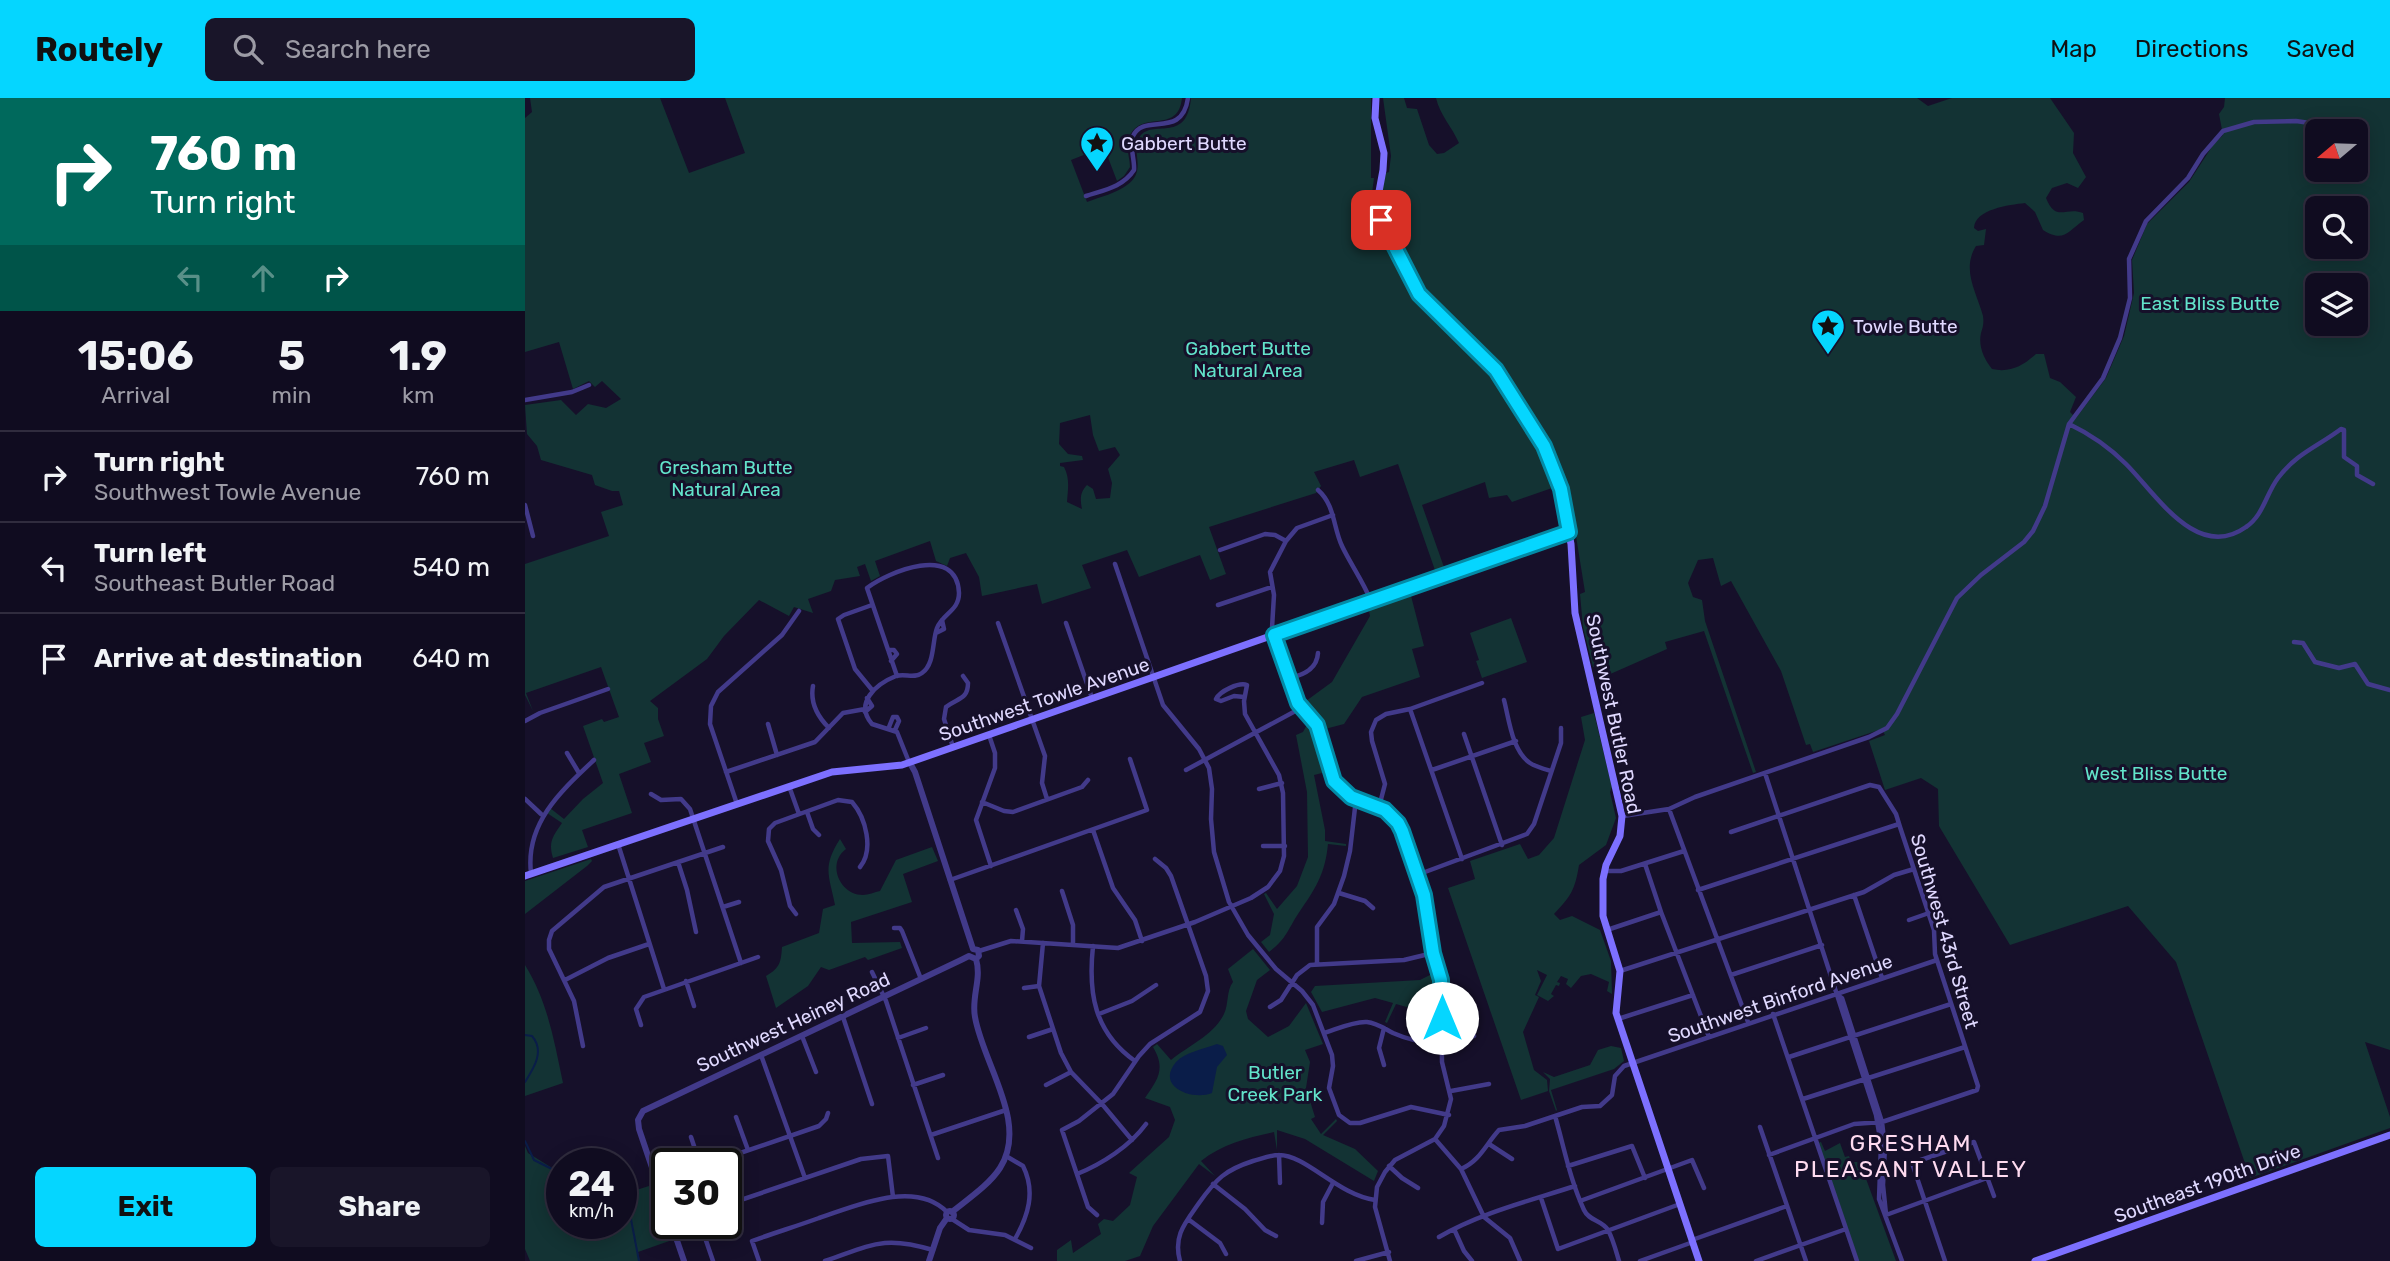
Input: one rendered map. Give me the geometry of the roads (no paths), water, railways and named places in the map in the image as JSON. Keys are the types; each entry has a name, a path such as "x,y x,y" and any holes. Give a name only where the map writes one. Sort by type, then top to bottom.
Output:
{"main road":[{"name":"Southwest Butler Road","path":"1376,98 1376,125 1384,153 1378,197 1384,228 1419,294 1496,370 1544,446 1561,489 1572,551 1575,613 1622,816 1620,836 1604,871 1602,909 1620,971 1615,1008 1617,1020 1699,1261"},
{"name":"Southwest Towle Avenue","path":"528,875 843,769 886,768 910,762 1569,532"},
{"name":"Southeast 190th Drive","path":"2035,1261 2390,1135"}],"street":[{"path":"1086,196 1119,185 1128,178 1134,170 1134,135 1142,127 1167,125 1178,119 1188,98"},
{"path":"1622,816 1669,809 1869,737 1890,725 1957,598 2024,542 2033,531 2045,506 2069,424 2103,378 2120,338 2130,293 2129,259 2143,225 2188,178 2221,132 2254,122 2305,122"},
{"path":"525,400 572,392 589,385"},
{"path":"2069,424 2088,434 2126,464 2179,520 2201,535 2224,536 2247,527 2258,516 2278,478 2295,458 2341,429 2344,430 2345,439 2344,457 2357,466 2357,475 2373,484"},
{"path":"1318,490 1325,497 1342,546 1363,581 1371,601"},
{"path":"525,505 533,536"},
{"path":"1333,515 1297,528 1286,541 1270,572 1274,635 1294,694 1301,708 1317,725 1334,781 1347,795 1379,807 1398,823 1426,903 1433,953 1442,986 1442,1062 1451,1091 1449,1115 1435,1139 1398,1157 1389,1166 1377,1187 1377,1216 1390,1261"},
{"path":"1220,550 1265,534 1286,541"},
{"path":"897,676 867,588 879,579 923,564 941,566 953,576 959,592 956,607 942,620 936,633 929,664 925,671 913,676 897,676 873,691 867,698 865,710 872,724 895,730 902,739 910,762 974,954 979,978 975,1019 1006,1110 1010,1136 1006,1156 993,1176 950,1215 940,1228 929,1261"},
{"path":"1115,564 1167,712 1205,759 1211,778 1214,852 1224,889 1248,935 1276,969 1312,1003 1333,1061 1329,1088 1337,1112 1345,1121 1356,1124 1411,1107 1449,1115"},
{"path":"1218,605 1272,587"},
{"path":"872,605 844,614 838,619 855,669 873,691"},
{"path":"737,804 710,724 712,702 721,689 782,635 799,611"},
{"path":"1066,622 1093,699"},
{"path":"998,624 1045,756 1042,783 1047,799"},
{"path":"2294,642 2303,643 2315,662 2339,668 2355,664 2368,684 2390,690"},
{"path":"1289,678 1303,675 1311,669 1318,662 1318,653"},
{"path":"953,747 943,715 948,705 965,696 968,683 963,676"},
{"path":"974,954 1002,942 1022,940 1118,948 1232,907 1260,893 1271,883 1281,866 1285,846 1282,783 1245,714 1244,697 1247,685 1244,683 1219,694 1216,699 1220,701 1234,696 1244,697"},
{"path":"1379,807 1385,784 1372,741 1371,732 1376,720 1386,713 1410,709 1482,683"},
{"path":"813,686 812,695 818,714 829,728"},
{"path":"525,721 608,689"},
{"path":"1504,700 1516,741 1527,762 1551,771"},
{"path":"1186,770 1301,708"},
{"path":"1410,709 1462,859"},
{"path":"726,772 815,742 843,713 865,710"},
{"path":"888,728 891,719 897,717 899,720 895,730"},
{"path":"768,723 777,755"},
{"path":"1417,875 1522,837 1531,829 1561,743 1561,728"},
{"path":"1464,734 1502,845"},
{"path":"989,735 996,763 977,816 977,825 991,866"},
{"path":"1432,770 1516,741"},
{"path":"567,754 579,773"},
{"path":"950,880 1147,810 1130,759"},
{"path":"528,875 526,845 541,814 559,790 594,760"},
{"path":"1765,773 1880,1122 1879,1194 1902,1261"},
{"path":"982,802 1009,812 1083,787 1088,780"},
{"path":"1259,789 1282,783"},
{"name":"Southwest 43rd Street","path":"1779,815 1875,785 1896,814 1929,913 1937,960 1977,1090 1880,1122"},
{"path":"789,786 799,814"},
{"path":"651,794 661,800 673,798 683,801 694,819 741,963"},
{"path":"525,799 541,814"},
{"path":"796,914 790,906 782,870 768,841 769,829 779,821 838,800 852,802 858,809 869,842 867,856 860,867"},
{"path":"1317,964 1317,928 1339,893 1350,850 1356,800"},
{"path":"1669,809 1748,1022"},
{"path":"806,811 813,830 819,835"},
{"path":"1731,832 1779,815"},
{"path":"1698,890 1899,824"},
{"path":"1093,830 1113,888 1119,901 1135,920 1142,940"},
{"path":"618,844 664,989"},
{"path":"583,1046 574,1001 549,949 549,940 555,928 600,890 723,846"},
{"path":"1263,846 1285,846"},
{"path":"1604,871 1621,871 1684,850"},
{"path":"1097,1215 1089,1207 1062,1130 1102,1104 1121,1085 1135,1061 1152,1042 1200,1012 1208,991 1206,976 1171,876 1155,859"},
{"path":"678,862 696,932"},
{"path":"1645,864 1709,1038"},
{"path":"1620,971 1854,895 1914,869"},
{"path":"1062,891 1072,920 1073,944"},
{"path":"1339,893 1365,901 1373,908"},
{"path":"1854,895 1882,978"},
{"path":"723,907 739,902"},
{"path":"1017,910 1023,929 1022,940"},
{"path":"1607,930 1661,912"},
{"path":"1909,920 1929,913"},
{"path":"894,928 900,928 902,931 921,979"},
{"path":"540,939 549,940"},
{"path":"1043,943 1039,986 1061,1053 1071,1072 1132,1140"},
{"path":"565,980 608,958 649,944"},
{"path":"1093,946 1090,982 1099,1014 1110,1038 1135,1061"},
{"path":"1731,975 1822,946"},
{"path":"1270,1007 1281,1000 1305,967 1317,964 1404,960 1433,953"},
{"name":"Southwest Heiney Road","path":"651,1165 638,1124 640,1115 646,1108 974,954"},
{"path":"641,1025 636,1013 638,1004 645,997 758,957"},
{"name":"Southwest Binford Avenue","path":"1632,1062 1937,960"},
{"path":"871,972 898,1038 938,1157"},
{"path":"686,981 694,1006"},
{"path":"1099,1014 1132,1001 1156,985"},
{"path":"1024,988 1039,986"},
{"path":"1617,1020 1693,995"},
{"path":"1789,1057 1951,1004"},
{"path":"1773,1014 1857,1261"},
{"path":"842,1016 872,1104"},
{"path":"1324,1033 1365,1022 1409,1039 1442,1043 1457,1042 1474,1036"},
{"path":"898,1038 926,1028"},
{"path":"1384,1028 1379,1048 1384,1065"},
{"path":"1029,1037 1053,1029"},
{"path":"801,1035 816,1072"},
{"path":"1803,1098 1965,1047"},
{"path":"761,1054 805,1178"},
{"path":"1461,1169 1472,1163 1499,1130 1607,1101 1613,1092 1618,1070 1632,1062"},
{"path":"1046,1085 1071,1072"},
{"path":"913,1084 943,1075"},
{"path":"1451,1091 1489,1084"},
{"path":"931,1135 1006,1110"},
{"path":"742,1152 820,1126 828,1113"},
{"path":"1555,1116 1580,1201 1589,1218 1601,1223 1608,1230 1619,1261"},
{"path":"736,1117 748,1150"},
{"path":"1769,1155 1854,1124 1880,1122"},
{"path":"1077,1174 1099,1164 1132,1140 1146,1124"},
{"path":"1760,1128 1806,1261"},
{"path":"691,1138 695,1148"},
{"path":"1435,1139 1461,1169 1484,1217 1510,1238 1520,1261"},
{"path":"1945,1261 1911,1164 1974,1142 1994,1196"},
{"path":"1489,1144 1512,1159"},
{"path":"1568,1167 1632,1146 1645,1178"},
{"path":"1180,1261 1177,1240 1188,1219 1213,1184 1234,1168 1279,1154 1295,1159 1357,1196 1375,1200"},
{"path":"1279,1154 1280,1183"},
{"path":"742,1200 861,1159 888,1156 893,1197"},
{"path":"1006,1156 1023,1166 1030,1188 1028,1211 1015,1239"},
{"path":"1580,1201 1692,1160 1704,1188"},
{"path":"1389,1166 1418,1188"},
{"path":"1886,1215 1987,1178"},
{"path":"1322,1223 1323,1202 1333,1183"},
{"path":"1213,1184 1245,1209 1265,1230 1276,1236"},
{"path":"1439,1237 1484,1217 1574,1186"},
{"path":"759,1261 752,1241 870,1201 893,1197 926,1200 940,1206 969,1230 1000,1234 1031,1248"},
{"path":"1541,1198 1558,1249 1680,1204"},
{"path":"1640,1261 1787,1206"},
{"path":"1188,1219 1220,1243 1226,1254"},
{"path":"1454,1229 1472,1261"},
{"path":"1756,1261 1846,1229"},
{"path":"676,1239 684,1261"},
{"path":"705,1239 713,1261"},
{"path":"824,1261 886,1241 907,1242 933,1250"},
{"path":"1356,1261 1389,1252"}],"water":[{"path":"1217,1044 1223,1046 1227,1055 1217,1067 1212,1093 1195,1095 1173,1085 1170,1079 1171,1071 1176,1062 1189,1053"}],"waterway":[{"path":"525,1035 532,1036 538,1048 535,1065 525,1082"},
{"path":"525,1141 534,1160 546,1166"},
{"path":"635,1239 639,1261"}],"place":[{"name":"Gabbert Butte","path":"1097,173"},
{"name":"Towle Butte","path":"1828,356"}],"district":[{"name":"GRESHAM PLEASANT VALLEY","path":"1911,1156"}],"park label":[{"name":"East Bliss Butte","path":"2210,303"},
{"name":"Gabbert Butte Natural Area","path":"1248,359"},
{"name":"Gresham Butte Natural Area","path":"726,478"},
{"name":"West Bliss Butte","path":"2156,773"},
{"name":"Butler Creek Park","path":"1275,1083"}]}
